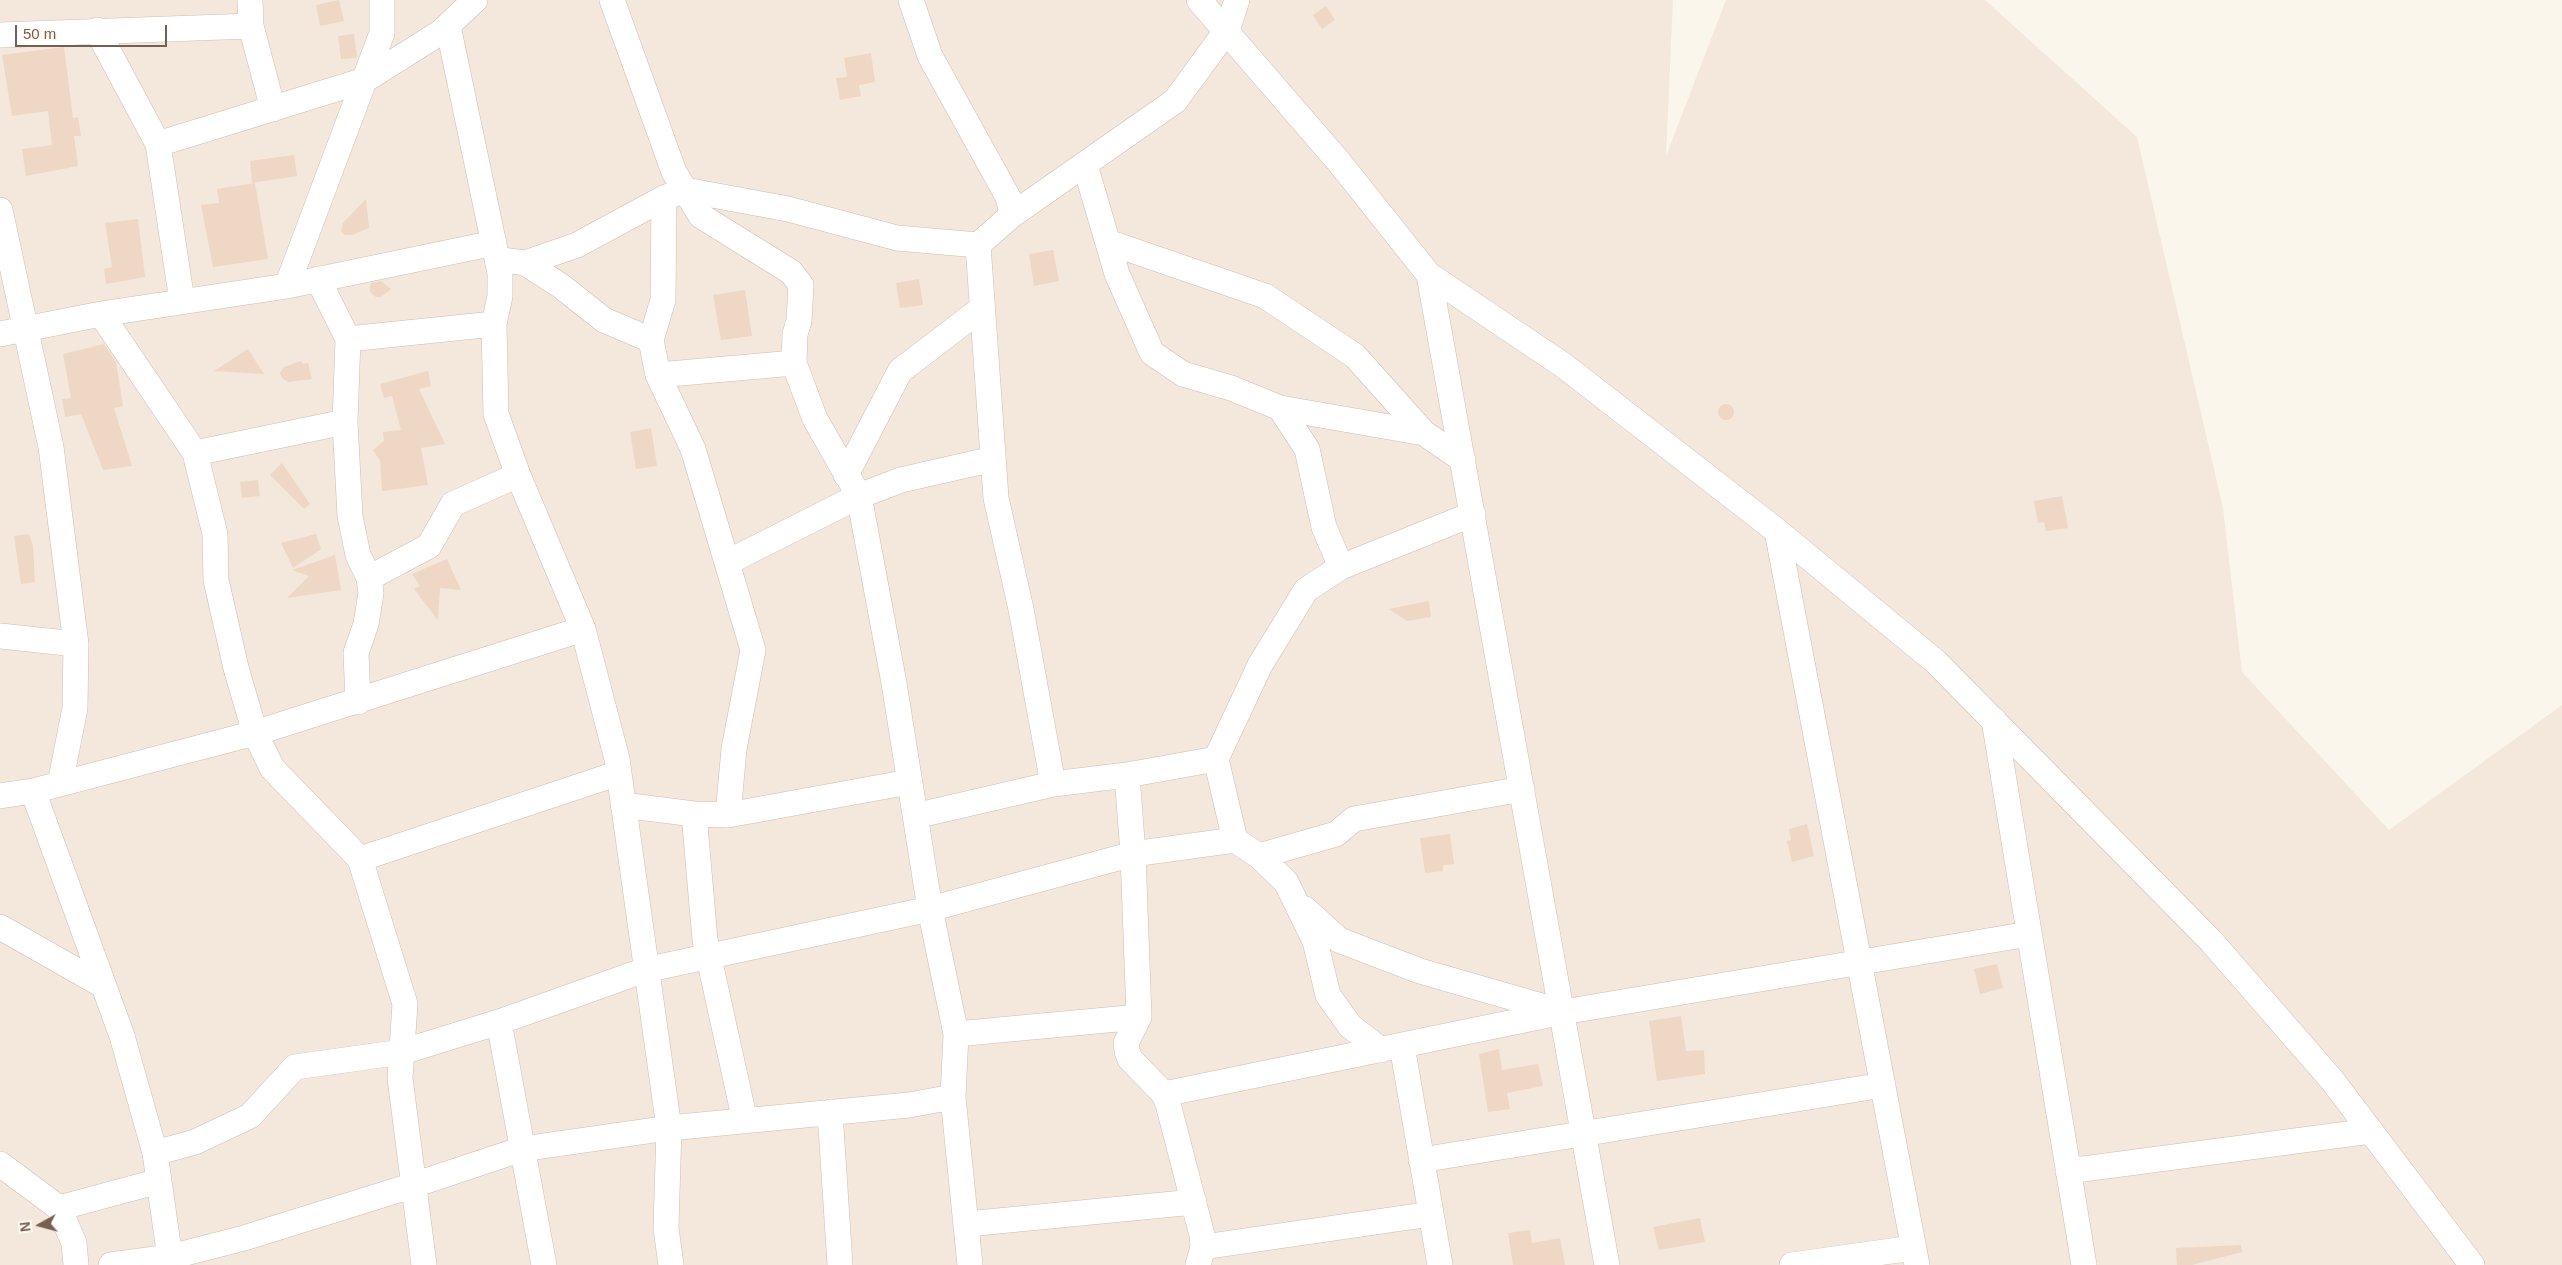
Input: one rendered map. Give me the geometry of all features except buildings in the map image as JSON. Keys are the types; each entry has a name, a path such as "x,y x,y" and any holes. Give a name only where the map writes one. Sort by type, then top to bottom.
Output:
{"street":[{"path":"250,0 251,26 273,109"},
{"path":"287,286 382,33 382,0"},
{"path":"158,144 365,80 448,26 475,0"},
{"path":"612,0 674,172 675,194 663,300 651,340 658,375 693,449 753,650 734,749 728,814"},
{"path":"911,0 930,56 1008,196 1012,215"},
{"path":"1199,0 1227,30 1248,59 1339,162 1429,275 1563,365 1777,531 1936,662 2211,940 2332,1080 2472,1265"},
{"path":"525,263 577,245 675,194 788,209 897,238 978,245 1012,215 1175,100 1227,30 1237,0"},
{"path":"0,34 251,26"},
{"path":"448,26 496,251 501,287 494,324 496,414 518,475 583,629 612,734 669,1128 666,1228 671,1265"},
{"path":"97,30 158,144 182,301"},
{"path":"1085,165 1117,274 1152,353 1182,374 1230,388 1280,408 1424,433"},
{"path":"675,194 701,216 791,272 801,285 799,320 795,334 794,362 815,419 853,486 894,684 930,909 956,1034 953,1097 970,1265"},
{"path":"0,210 50,447 76,644 76,708 60,784"},
{"path":"1108,242 1265,296 1355,356 1424,433 1463,460"},
{"path":"978,245 981,310 996,498 1021,609 1053,784"},
{"path":"0,334 101,314 287,286 318,279 496,251 525,263 561,286 604,320 651,340"},
{"path":"1429,275 1607,1265"},
{"path":"318,279 348,339 345,422 350,516 358,555 369,578 371,593 366,624 356,652 358,702"},
{"path":"853,486 900,371 981,310"},
{"path":"101,314 195,453 215,534 216,580 236,668 255,733 272,768 360,859 405,1004 400,1078 424,1265"},
{"path":"348,339 494,324"},
{"path":"658,375 794,362"},
{"path":"1280,408 1307,449 1324,527 1341,567"},
{"path":"195,453 345,422"},
{"path":"728,562 853,486 901,480 993,459"},
{"path":"369,578 429,546 453,504 518,475"},
{"path":"1235,840 1216,759 1260,665 1306,590 1341,567 1473,514"},
{"path":"1777,531 1915,1256 1792,1265"},
{"path":"0,796 60,784 255,733 358,702 583,629"},
{"path":"0,636 76,644"},
{"path":"1994,720 2084,1265"},
{"path":"916,816 1053,784 1127,775 1216,759"},
{"path":"360,859 618,773"},
{"path":"1127,775 1133,854 1139,1017 1126,1043 1127,1051 1130,1059 1164,1094 1168,1104 1194,1202 1201,1256 1431,1214"},
{"path":"623,805 694,814 728,814 909,782"},
{"path":"1259,856 1336,834 1354,819 1522,789"},
{"path":"33,790 122,1036 155,1152 171,1261"},
{"path":"694,814 708,956 745,1121"},
{"path":"155,1152 194,1142 250,1116 295,1068 402,1052 499,1022 646,970 930,909 1133,854 1235,840 1259,856 1286,882 1315,940 1328,995 1350,1026 1392,1048 1421,1160 1440,1265"},
{"path":"1295,901 1339,940 1420,971 1563,1012"},
{"path":"0,927 104,986"},
{"path":"1164,1094 1563,1012 2029,934"},
{"path":"956,1034 1139,1017"},
{"path":"499,1022 544,1265"},
{"path":"1421,1160 1883,1085"},
{"path":"111,1265 171,1261 414,1185 522,1148 669,1128 909,1105 953,1097"},
{"path":"830,1112 840,1265"},
{"path":"2068,1171 2371,1131"},
{"path":"0,1164 59,1208 74,1243 76,1265"},
{"path":"59,1208 159,1180"},
{"path":"967,1224 1194,1202"}],"shaded area":[{"path":"0,0 1673,0 1666,156 1726,0 1985,0 2137,137 2223,508 2242,672 2389,830 2562,705 2562,1265 0,1265"}]}
